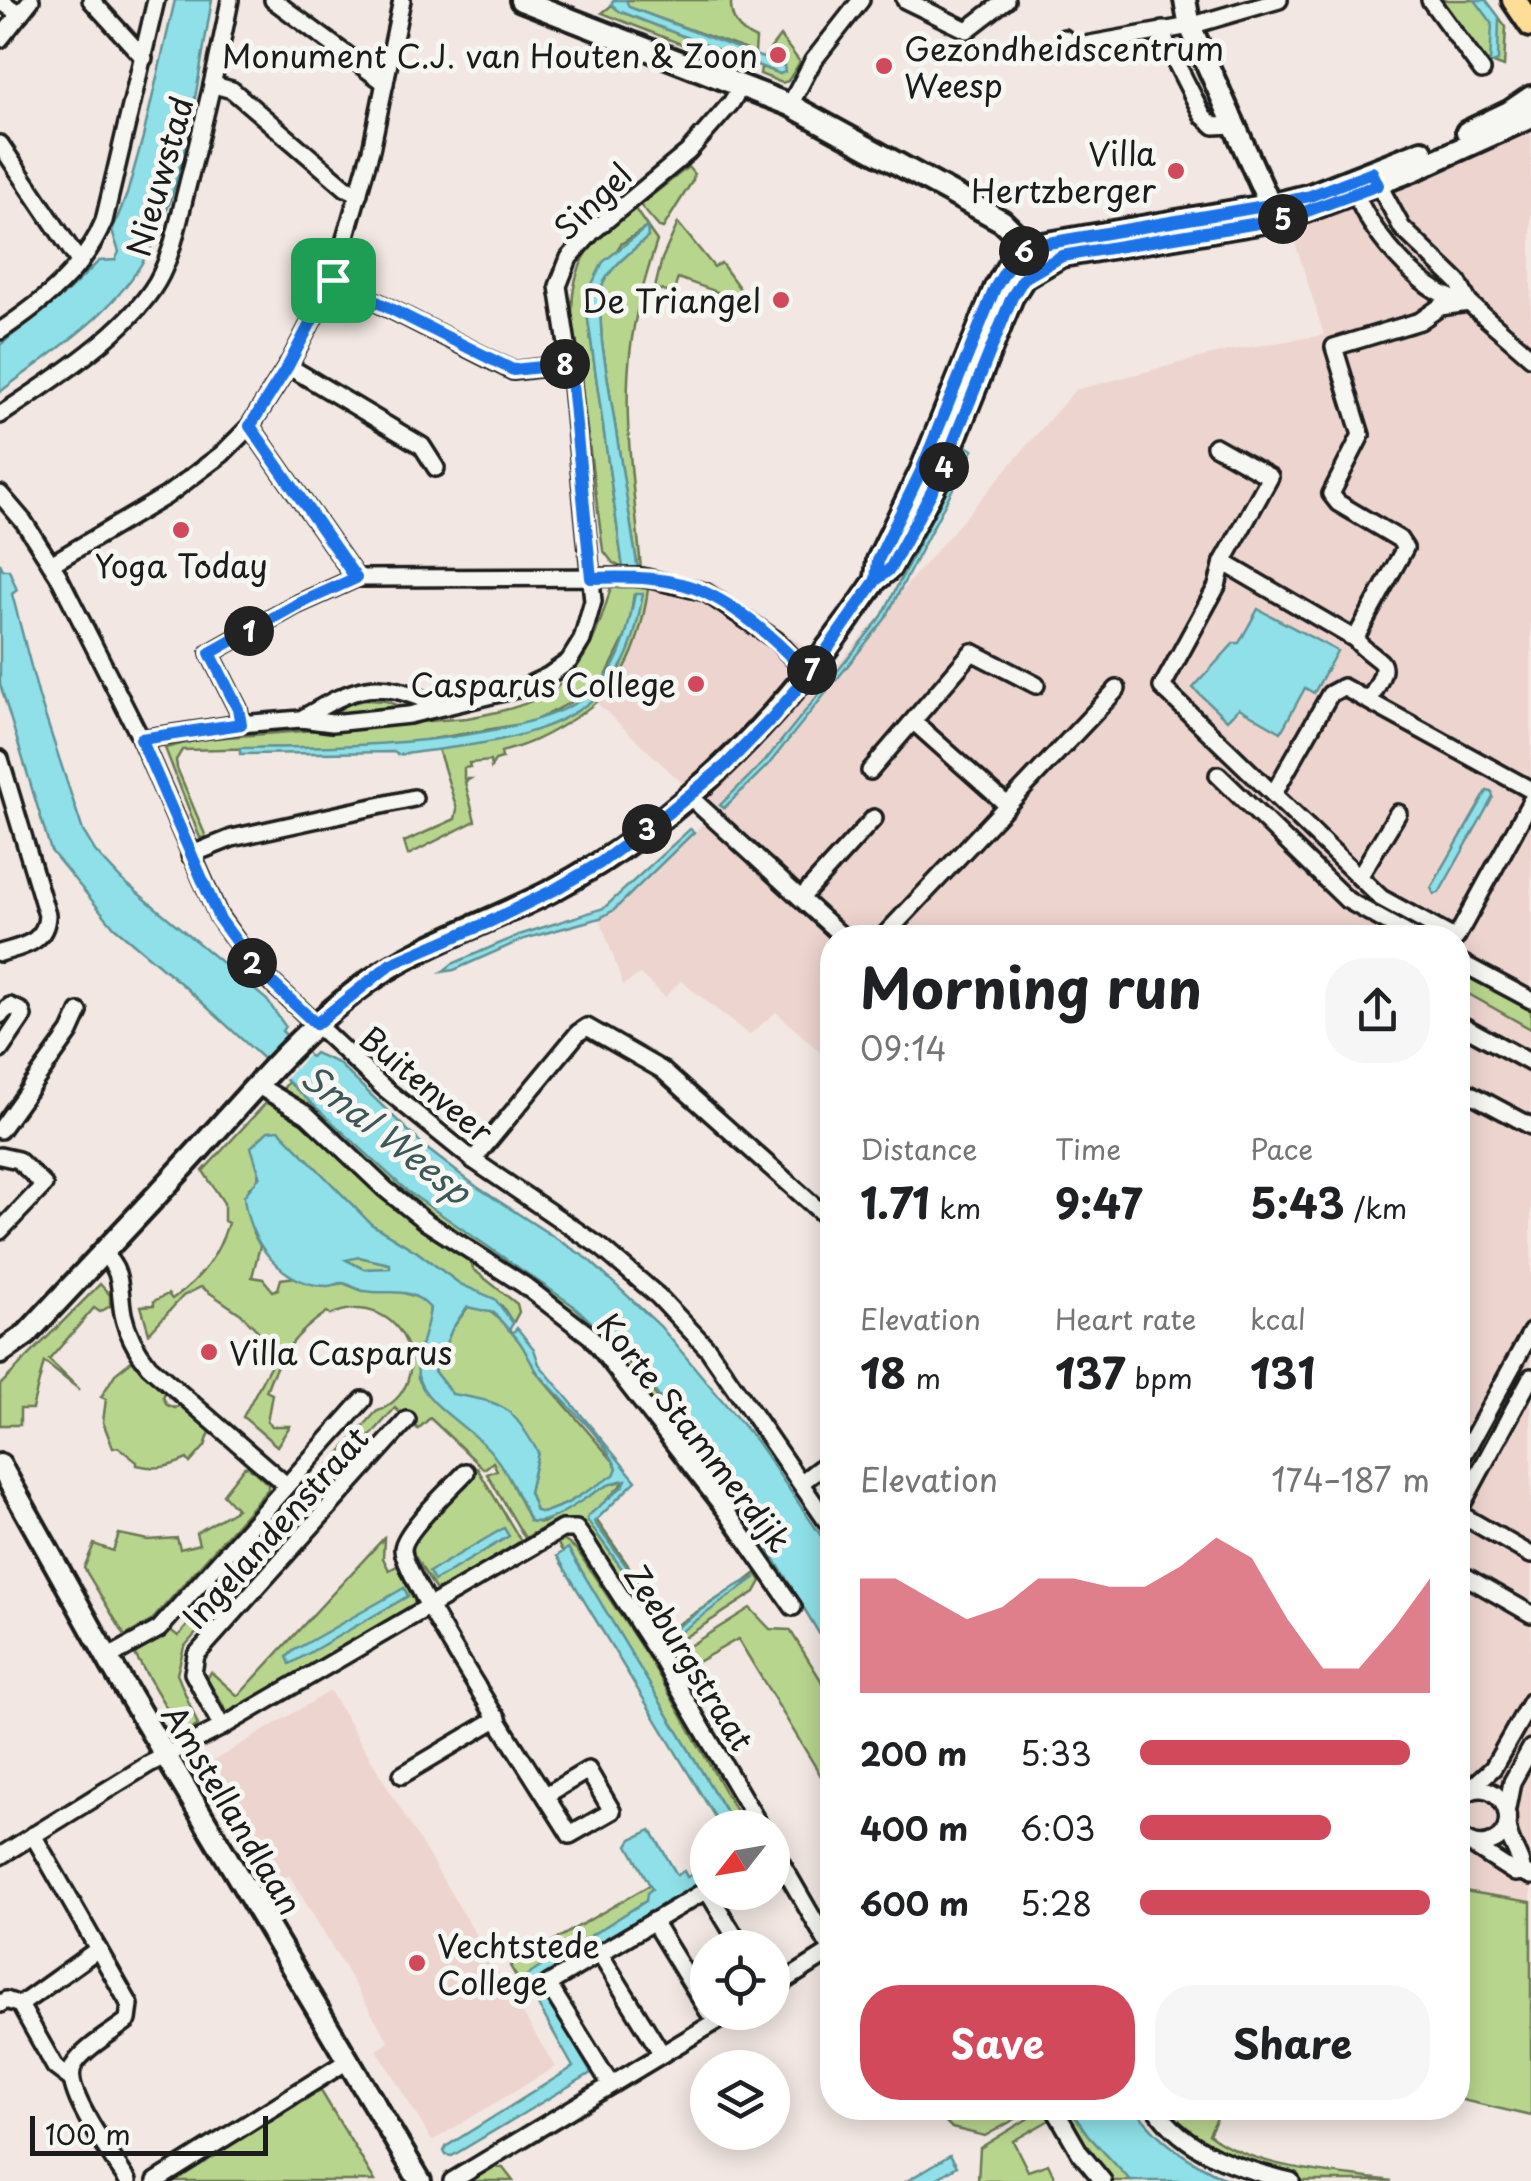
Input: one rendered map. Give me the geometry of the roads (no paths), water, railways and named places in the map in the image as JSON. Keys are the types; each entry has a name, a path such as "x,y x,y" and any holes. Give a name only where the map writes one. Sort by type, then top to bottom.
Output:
{"main road":[{"path":"521,0 790,105 1002,221 1031,246 1042,265"},
{"path":"1185,0 1190,26 1270,205"},
{"path":"1514,0 1531,25"},
{"path":"1375,178 1483,126 1531,97"},
{"path":"0,1353 27,1334 316,1024 391,964 489,922 600,863 726,765 809,675 876,580 890,569 938,480 1012,297 1024,278 1062,256 1288,218 1353,186 1531,118"},
{"path":"876,580 878,560 921,471 995,288 1011,262 1031,246 1270,205 1353,186"},
{"name":"Amstellandlaan","path":"0,1466 107,1658 420,2181"}],"street":[{"path":"0,39 31,0"},
{"path":"91,0 144,58"},
{"path":"0,330 53,291 95,243 104,221 156,0"},
{"name":"Nieuwstad","path":"0,415 77,362 138,306 157,282 176,232 214,85 230,0"},
{"path":"272,0 385,83"},
{"path":"50,564 166,496 222,454 250,426 288,366 336,282 402,0"},
{"path":"790,105 814,61 861,0"},
{"path":"904,0 967,30 1006,0"},
{"path":"1064,38 1071,46 1079,46 1190,26 1279,0"},
{"path":"1430,0 1482,71"},
{"path":"0,1 20,14"},
{"path":"1162,30 1203,116 1220,128 1234,125"},
{"path":"214,85 232,90 346,188 359,193"},
{"name":"Singel","path":"141,739 241,724 301,720 332,723 409,715 525,687 569,661 582,640 593,601 570,364 558,286 568,258 592,232 688,152 741,86"},
{"path":"0,144 80,264"},
{"path":"1375,178 1402,228 1458,282 1469,304 1531,357"},
{"path":"1353,186 1385,244 1442,296 1469,304"},
{"path":"336,282 513,370 570,364"},
{"path":"1355,639 1406,548 1399,539 1338,503 1331,494 1361,435 1334,347 1420,321 1440,308 1469,304"},
{"path":"288,366 422,446 436,468"},
{"path":"250,426 356,578"},
{"path":"1215,446 1270,477 1224,562 1218,586 1162,686 1381,898 1431,925"},
{"name":"Buitenveer","path":"2,501 24,522 50,564 141,739 219,918 254,966 384,1088 472,1160 602,1248 658,1296 708,1349 820,1509"},
{"path":"1224,562 1377,655 1383,665 1382,678 1370,700"},
{"path":"241,724 238,709 210,653 296,605 356,578 642,577 705,592 776,640 809,675"},
{"path":"870,771 972,652 1036,685"},
{"name":"Singel","path":"301,720 342,695 373,687 404,690 438,706"},
{"path":"1274,794 1333,690 1348,688 1531,790"},
{"path":"894,925 1117,689"},
{"path":"914,723 1006,804"},
{"path":"0,759 47,915 43,933 35,942 1,951"},
{"path":"1218,775 1347,900 1392,925"},
{"path":"689,796 830,925"},
{"path":"190,855 232,838 414,798"},
{"path":"1462,925 1531,801"},
{"path":"1360,877 1398,812"},
{"path":"801,898 874,818"},
{"path":"1470,967 1531,1000"},
{"path":"0,1014 10,1006 23,1016 0,1050"},
{"path":"0,1130 80,1012"},
{"path":"472,1160 578,1032 587,1027 662,1070 820,1211"},
{"path":"1470,1030 1531,1063"},
{"name":"Korte Stammerdijk","path":"262,1080 426,1222 566,1314 590,1336 714,1496 793,1607"},
{"path":"1470,1093 1531,1126"},
{"path":"0,1156 18,1160 44,1185 0,1231"},
{"path":"103,1253 118,1267 123,1316 138,1352 149,1366 286,1485"},
{"path":"1470,1444 1531,1332"},
{"path":"1470,1489 1531,1374 1514,1362"},
{"path":"107,1658 159,1629 363,1400"},
{"name":"Ingelandenstraat","path":"222,1727 193,1673 196,1655 407,1420"},
{"path":"802,1482 820,1468"},
{"path":"466,1472 406,1537 403,1555 570,1835 612,1811 588,1770 546,1794"},
{"path":"1470,1519 1531,1555"},
{"name":"Zeeburgstraat","path":"430,1606 562,1529 576,1530 660,1658 750,1810"},
{"path":"1470,1579 1531,1614"},
{"path":"0,1856 149,1764 167,1758 430,1606"},
{"path":"1470,1789 1493,1768 1531,1701"},
{"path":"402,1775 498,1718"},
{"path":"1470,1843 1515,1874 1527,1874 1510,1842 1507,1816 1512,1782 1531,1748"},
{"path":"1470,1795 1491,1791 1507,1816"},
{"path":"1470,1839 1492,1842 1507,1816"},
{"path":"34,1836 128,1998 128,2020 75,2063 70,2080"},
{"path":"790,1878 820,1930"},
{"path":"611,2084 548,1984 690,1901"},
{"path":"654,1922 690,1982"},
{"path":"20,2005 98,1948"},
{"path":"600,1954 662,2054"},
{"path":"790,1978 820,1959"},
{"path":"0,2004 6,2000 20,2005 54,2067 70,2080 75,2096 128,2181"},
{"path":"452,2181 662,2054 692,2030"},
{"path":"156,2181 349,2060"},
{"path":"1061,2120 1080,2153 1103,2181"},
{"path":"1166,2120 1222,2161 1291,2181"}],"water":[{"path":"175,0 212,0 188,133 159,231 132,279 116,298 79,332 0,392 0,345 99,261 115,260 119,252 112,231 143,137"},
{"path":"614,0 626,0 629,7 784,66 785,72 780,74 619,11 611,4"},
{"path":"1475,0 1486,0 1499,17 1498,61 1490,64 1492,23"},
{"path":"647,227 648,237 612,270 599,294 602,343 638,570 623,568 585,298 603,262"},
{"path":"968,447 973,450 885,619 769,764 724,808 720,805 765,761 882,616"},
{"name":"Smal Weesp","path":"0,563 3,570 9,570 17,590 12,594 39,697 83,831 95,851 121,879 267,1000 285,1026 282,1031 308,1055 315,1053 338,1063 426,1148 477,1187 588,1259 660,1326 757,1442 820,1534 820,1635 775,1560 682,1427 610,1340 574,1306 407,1191 114,927 51,851 0,684"},
{"path":"635,594 643,594 632,641 620,668 601,692 578,711 550,725 489,742 398,755 240,754 240,748 378,744 487,731 536,719 576,703 611,670 628,628"},
{"path":"1258,609 1337,651 1314,693 1305,688 1281,732 1239,708 1227,720 1193,688 1234,643 1239,643"},
{"path":"1487,791 1493,797 1439,893 1434,894 1431,888"},
{"path":"690,829 694,832 614,910 600,918 524,939 442,972 519,935 604,908"},
{"path":"279,1130 371,1224 460,1284 495,1299 513,1323 509,1330 494,1313 467,1307 452,1329 434,1371 452,1394 496,1404 520,1424 538,1452 529,1492 536,1511 543,1513 566,1504 614,1475 617,1468 592,1431 535,1369 512,1333 517,1328 534,1349 539,1364 636,1481 594,1522 673,1630 736,1586 756,1577 672,1638 587,1520 626,1480 602,1488 552,1518 530,1521 492,1453 422,1386 418,1358 430,1308 407,1293 365,1291 343,1283 310,1284 281,1268 259,1243 244,1196 260,1176 251,1147 268,1131","holes":["359,1257 390,1264 390,1268 364,1269 346,1260"]},
{"path":"504,1528 509,1536 434,1581 429,1572"},
{"path":"568,1548 725,1810 711,1810 557,1556"},
{"path":"404,1588 408,1596 290,1664 287,1657 293,1651"},
{"path":"651,1830 677,1875 684,1871 687,1877 690,1875 690,1890 539,1983 591,2073 452,2156 446,2155 447,2146 573,2067 523,1978 646,1901 652,1889 628,1845"},
{"path":"1077,2120 1145,2120 1177,2151 1230,2181 1131,2181"},
{"path":"950,2155 957,2166 933,2181 907,2181"}],"place":[{"name":"Monument C.J. van Houten & Zoon","path":"778,55"},
{"name":"Gezondheidscentrum Weesp","path":"884,66"},
{"name":"Villa Hertzberger","path":"1176,171"},
{"name":"De Triangel","path":"781,300"},
{"name":"Yoga Today","path":"181,530"},
{"name":"Casparus College","path":"696,684"},
{"name":"Villa Casparus","path":"209,1352"},
{"name":"Vechtstede College","path":"417,1963"}]}
